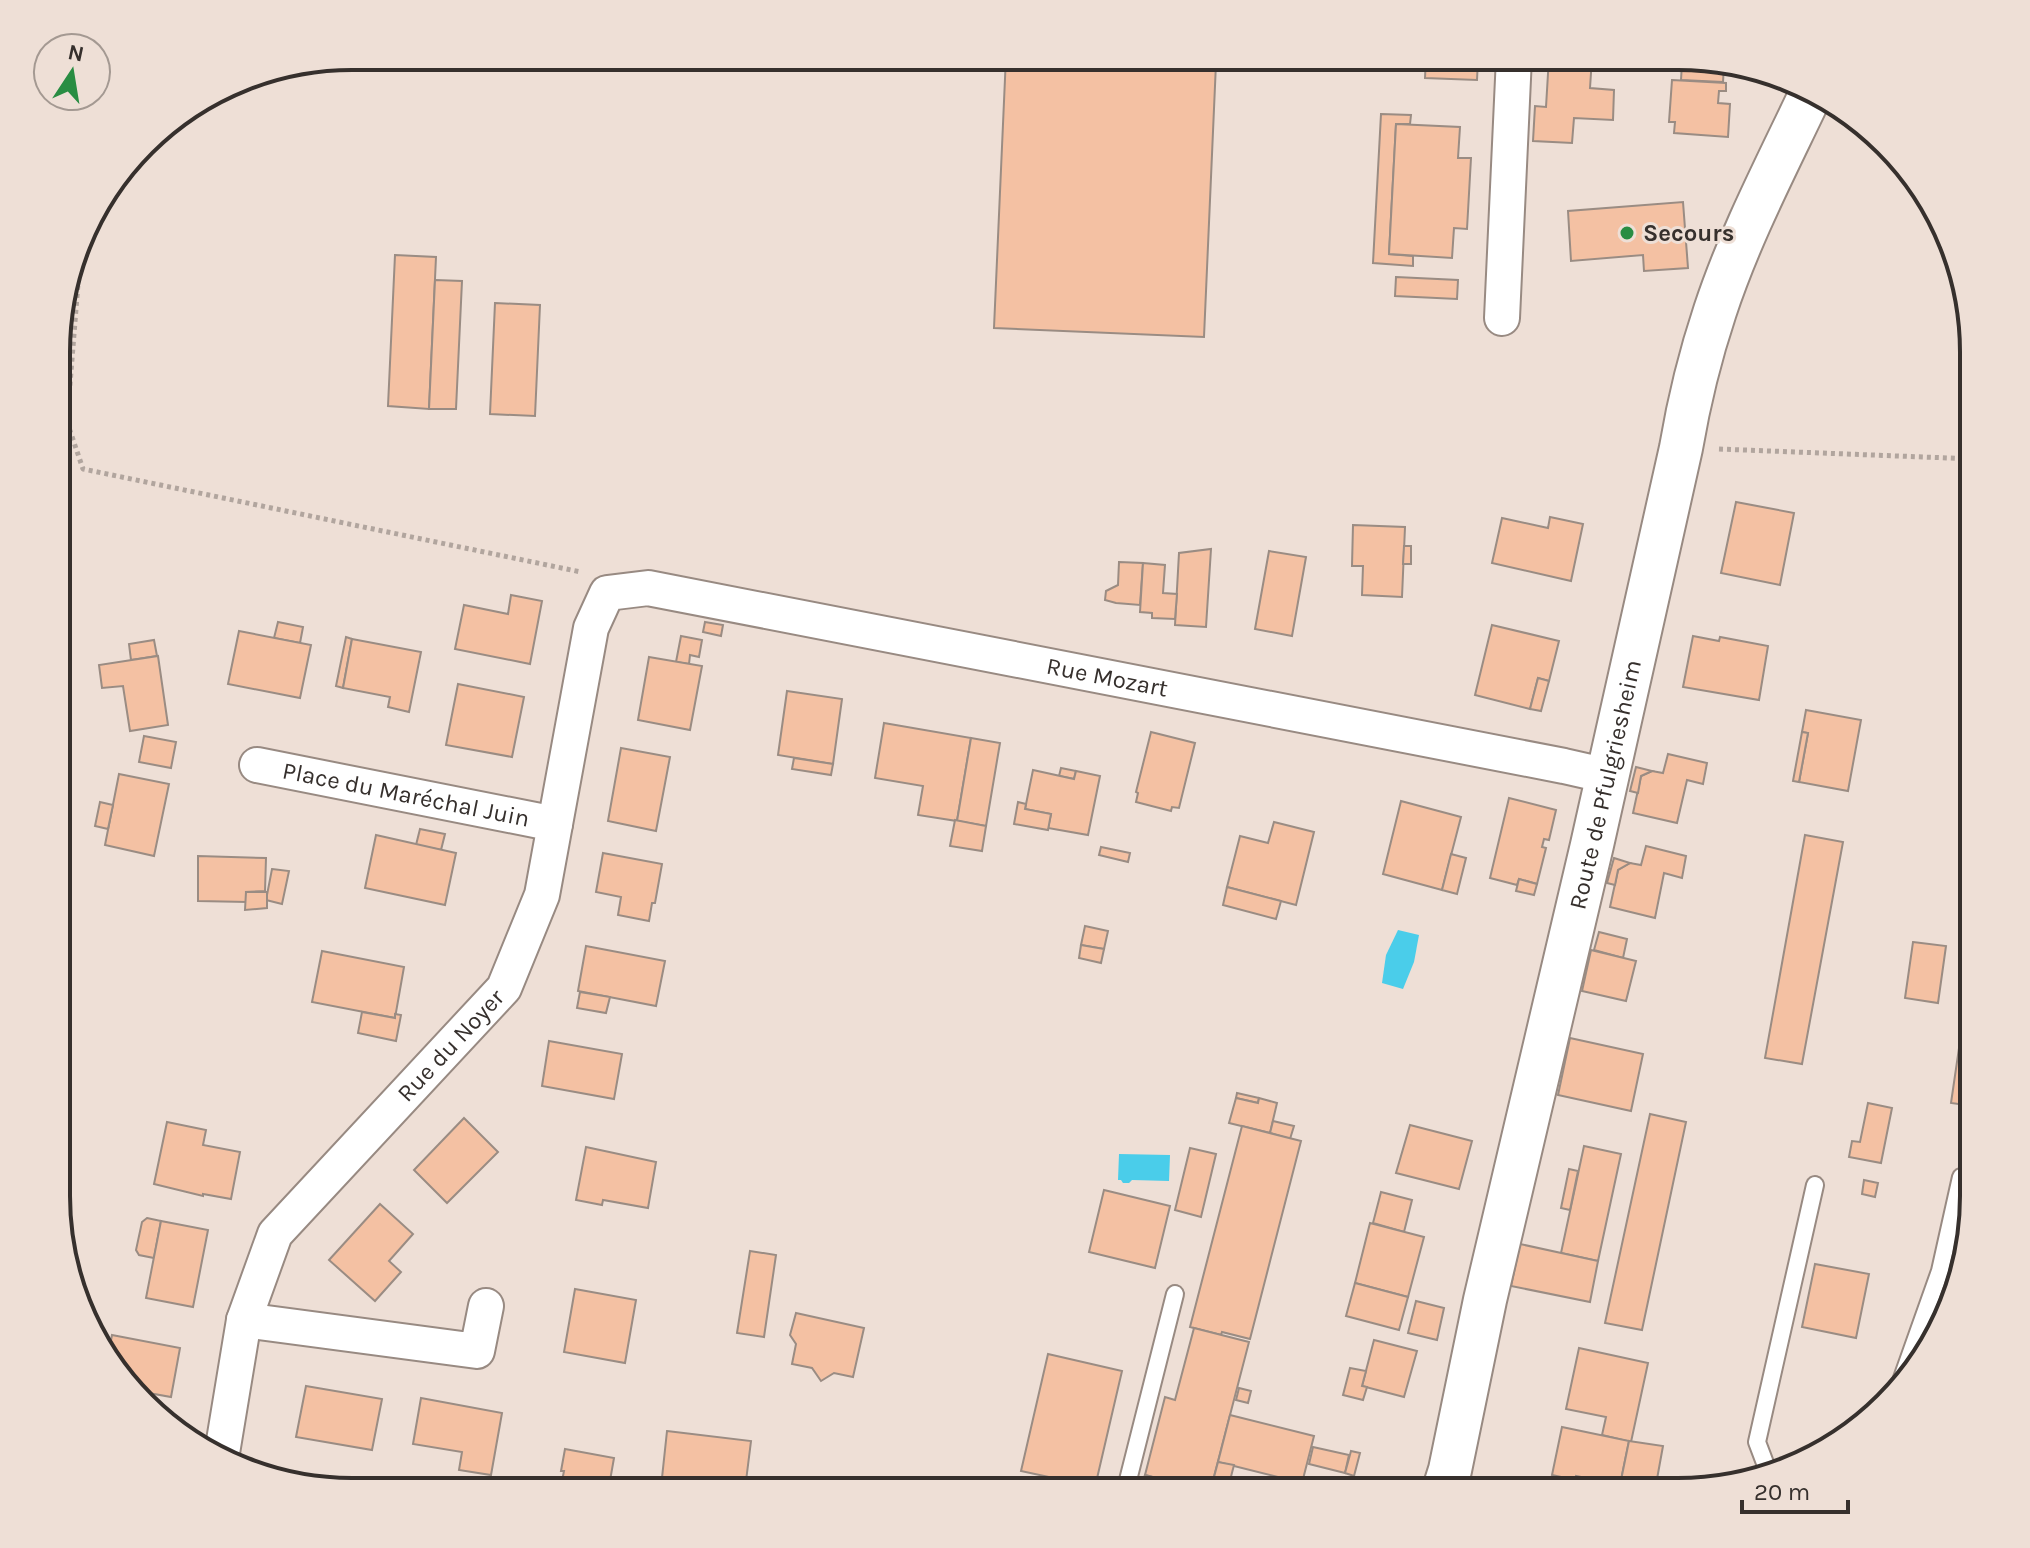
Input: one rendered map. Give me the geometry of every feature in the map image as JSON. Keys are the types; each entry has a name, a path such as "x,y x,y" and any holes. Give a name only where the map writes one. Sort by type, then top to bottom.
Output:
{"street":[{"path":"1502,318 1513,71"},
{"name":"Route de Pfulgriesheim","path":"1448,1478 1489,1279 1608,776 1696,375 1716,308 1740,247 1807,101"},
{"name":"Rue Mozart","path":"607,593 648,588 1608,776"},
{"name":"Rue du Noyer","path":"223,1447 244,1320 275,1234 504,988 542,895 591,628 607,593"},
{"name":"Place du Maréchal Juin","path":"257,765 555,824"},
{"path":"244,1320 477,1351 486,1306"}],"lane":[{"path":"1765,1464 1757,1442 1815,1185"},
{"path":"1909,1359 1940,1271 1959,1186"},
{"path":"1129,1478 1175,1294"}],"path":[{"path":"70,384 78,287"},
{"path":"70,431 83,469 580,571 607,593"},
{"path":"1681,448 1960,458"}],"water":[{"path":"1398,930 1419,935 1414,962 1403,989 1382,983 1386,955"},
{"path":"1119,1154 1170,1155 1169,1181 1132,1180 1123,1183 1118,1180"}],"building":[{"path":"1005,70 1216,71 1204,337 994,328"},
{"path":"1425,71 1477,71 1477,80 1425,78"},
{"path":"1548,71 1591,71 1590,88 1614,90 1613,120 1574,118 1572,143 1533,141 1535,106 1546,107"},
{"path":"1682,71 1724,73 1723,82 1681,80"},
{"path":"1672,80 1726,83 1726,91 1719,91 1718,103 1730,104 1728,137 1674,133 1675,122 1669,122"},
{"path":"1381,114 1411,115 1410,124 1396,124 1389,254 1413,256 1413,266 1373,263"},
{"path":"1396,124 1460,127 1458,158 1471,158 1467,229 1454,228 1452,258 1389,254"},
{"name":"Secours","path":"1683,202 1688,268 1644,271 1643,255 1571,261 1568,211"},
{"path":"395,255 436,257 429,409 388,406"},
{"path":"1396,277 1458,280 1457,299 1395,296"},
{"path":"435,280 462,281 456,409 429,409"},
{"path":"495,303 540,305 535,416 490,414"},
{"path":"1736,502 1794,513 1780,585 1721,573"},
{"path":"1550,517 1583,524 1571,581 1492,563 1502,518 1548,528"},
{"path":"1353,525 1405,527 1402,597 1362,595 1363,566 1352,566"},
{"path":"1404,546 1411,546 1411,564 1403,564"},
{"path":"1211,549 1206,627 1175,625 1179,553"},
{"path":"1269,551 1306,557 1292,636 1255,629"},
{"path":"1119,562 1143,563 1140,605 1105,600 1106,591 1118,585"},
{"path":"1143,563 1165,565 1163,593 1177,594 1175,619 1152,618 1152,613 1140,612"},
{"path":"511,595 542,601 530,664 455,649 464,605 508,614"},
{"path":"278,622 303,627 300,643 274,638"},
{"path":"705,622 723,625 721,636 703,632"},
{"path":"1492,625 1559,641 1549,681 1538,678 1530,709 1475,695"},
{"path":"239,631 311,645 300,698 228,684"},
{"path":"681,636 702,640 699,657 690,655 689,664 676,662"},
{"path":"1693,636 1719,641 1720,637 1768,646 1759,700 1683,687"},
{"path":"346,637 352,639 343,688 336,686"},
{"path":"352,639 421,652 409,712 388,707 390,697 343,688"},
{"path":"154,640 157,656 131,660 129,644"},
{"path":"158,656 168,725 130,731 123,686 102,688 99,665"},
{"path":"649,657 702,666 690,730 638,720"},
{"path":"1538,678 1549,681 1541,711 1530,709"},
{"path":"458,684 524,697 512,757 446,745"},
{"path":"787,691 842,699 833,764 778,755"},
{"path":"1806,710 1861,720 1848,791 1799,782 1808,733 1802,732"},
{"path":"884,723 971,738 957,821 918,815 923,786 875,778"},
{"path":"1151,732 1195,743 1179,808 1172,807 1171,811 1136,802"},
{"path":"1802,732 1808,733 1799,782 1793,781"},
{"path":"144,736 176,742 171,768 139,762"},
{"path":"971,738 1000,743 986,826 957,821"},
{"path":"621,748 670,757 656,831 608,821"},
{"path":"1668,754 1707,763 1703,784 1687,780 1677,823 1633,813 1641,776 1652,771 1663,773"},
{"path":"794,758 833,764 831,775 792,769"},
{"path":"1636,767 1652,771 1641,776 1638,793 1630,791"},
{"path":"1061,768 1076,771 1074,779 1059,776"},
{"path":"1033,770 1074,779 1076,771 1100,776 1088,835 1048,828 1051,814 1025,809"},
{"path":"119,774 169,784 154,856 105,845"},
{"path":"1509,798 1556,810 1549,840 1544,839 1542,847 1546,848 1537,884 1519,879 1517,885 1490,878"},
{"path":"1401,801 1461,817 1442,890 1383,874"},
{"path":"100,802 113,805 108,829 95,826"},
{"path":"1018,802 1026,804 1025,809 1051,814 1048,830 1014,824"},
{"path":"955,820 986,826 982,851 950,846"},
{"path":"1274,822 1314,832 1296,905 1227,887 1240,836 1268,843"},
{"path":"420,829 445,834 441,850 416,845"},
{"path":"376,835 456,853 445,905 365,888"},
{"path":"1805,835 1843,842 1802,1064 1765,1058"},
{"path":"1646,846 1686,856 1682,878 1664,873 1655,918 1610,907 1618,870 1630,863 1641,865"},
{"path":"1101,847 1130,853 1128,862 1099,855"},
{"path":"603,853 662,864 649,921 618,915 621,897 596,892"},
{"path":"1451,854 1466,858 1457,894 1442,890"},
{"path":"198,856 266,858 265,891 246,892 247,902 198,901"},
{"path":"1614,858 1630,863 1618,870 1615,885 1607,883"},
{"path":"272,869 289,871 282,904 266,900"},
{"path":"1519,879 1537,884 1534,895 1516,891"},
{"path":"1227,887 1281,901 1276,919 1223,905"},
{"path":"246,892 267,892 267,908 245,910"},
{"path":"1085,926 1108,931 1104,949 1081,945"},
{"path":"1599,932 1627,939 1623,958 1594,950"},
{"path":"1913,942 1946,946 1938,1003 1905,998"},
{"path":"1081,945 1104,949 1101,963 1079,958"},
{"path":"586,946 665,961 656,1006 578,991"},
{"path":"1591,950 1636,961 1626,1001 1582,991"},
{"path":"322,951 404,967 395,1018 312,1002"},
{"path":"580,992 610,997 606,1013 577,1008"},
{"path":"362,1012 395,1018 395,1014 401,1015 396,1041 358,1033"},
{"path":"1570,1038 1643,1054 1631,1111 1558,1095"},
{"path":"549,1041 622,1054 614,1099 542,1086"},
{"path":"1959,1047 1959,1104 1951,1103"},
{"path":"1237,1093 1259,1098 1258,1103 1236,1098"},
{"path":"1236,1098 1258,1103 1259,1098 1277,1103 1270,1133 1229,1123"},
{"path":"1868,1103 1892,1108 1881,1163 1849,1157 1852,1141 1860,1142"},
{"path":"1650,1114 1686,1122 1642,1330 1605,1323"},
{"path":"464,1118 498,1152 447,1203 414,1170"},
{"path":"1273,1121 1294,1126 1290,1139 1270,1133"},
{"path":"167,1122 206,1130 203,1145 240,1152 231,1199 203,1196 154,1184"},
{"path":"1410,1125 1472,1141 1459,1189 1396,1173"},
{"path":"1242,1126 1301,1141 1250,1339 1190,1327"},
{"path":"1584,1146 1621,1154 1598,1261 1561,1253"},
{"path":"586,1147 656,1162 648,1208 603,1200 602,1205 576,1200"},
{"path":"1190,1148 1216,1154 1201,1217 1175,1210"},
{"path":"1569,1169 1578,1171 1570,1210 1561,1208"},
{"path":"1864,1180 1878,1183 1875,1197 1862,1194"},
{"path":"1104,1190 1170,1206 1155,1268 1089,1252"},
{"path":"1381,1192 1412,1200 1404,1232 1373,1223"},
{"path":"380,1204 413,1234 389,1261 401,1272 375,1301 329,1260"},
{"path":"147,1218 161,1221 154,1258 139,1255 136,1250 142,1222"},
{"path":"161,1221 208,1230 193,1307 146,1298"},
{"path":"1370,1223 1424,1237 1408,1297 1355,1283"},
{"path":"1520,1244 1598,1261 1590,1302 1511,1286"},
{"path":"750,1251 776,1255 764,1337 737,1333"},
{"path":"1815,1264 1869,1274 1856,1338 1802,1327"},
{"path":"1355,1283 1408,1297 1399,1330 1346,1316"},
{"path":"575,1289 636,1300 625,1363 564,1352"},
{"path":"1416,1301 1444,1308 1437,1340 1408,1333"},
{"path":"796,1313 864,1328 853,1377 834,1373 821,1381 812,1368 792,1364 796,1344 790,1335"},
{"path":"1194,1328 1249,1342 1214,1478 1145,1475 1165,1397 1175,1400"},
{"path":"112,1335 180,1348 171,1397 150,1393 111,1342"},
{"path":"1374,1340 1417,1351 1404,1397 1362,1386"},
{"path":"1579,1348 1648,1363 1631,1442 1602,1435 1606,1417 1566,1409"},
{"path":"1048,1354 1122,1371 1097,1478 1051,1478 1021,1471"},
{"path":"1350,1368 1366,1371 1362,1386 1367,1387 1363,1400 1343,1395"},
{"path":"306,1386 382,1399 372,1450 296,1437"},
{"path":"1239,1388 1251,1391 1248,1403 1236,1400"},
{"path":"421,1398 502,1413 491,1475 459,1470 462,1452 413,1444"},
{"path":"1230,1415 1314,1436 1303,1478 1281,1478 1218,1462"},
{"path":"1562,1427 1629,1441 1621,1478 1552,1475"},
{"path":"667,1431 751,1441 746,1477 662,1477"},
{"path":"1629,1441 1663,1446 1657,1478 1621,1478"},
{"path":"1313,1447 1349,1455 1345,1473 1309,1464"},
{"path":"565,1449 614,1458 611,1477 563,1477 564,1471 561,1471"},
{"path":"1351,1451 1360,1453 1354,1476 1345,1473"},
{"path":"1218,1462 1234,1465 1231,1478 1214,1478"}],"place":[{"name":"Secours","path":"1627,233"}]}
